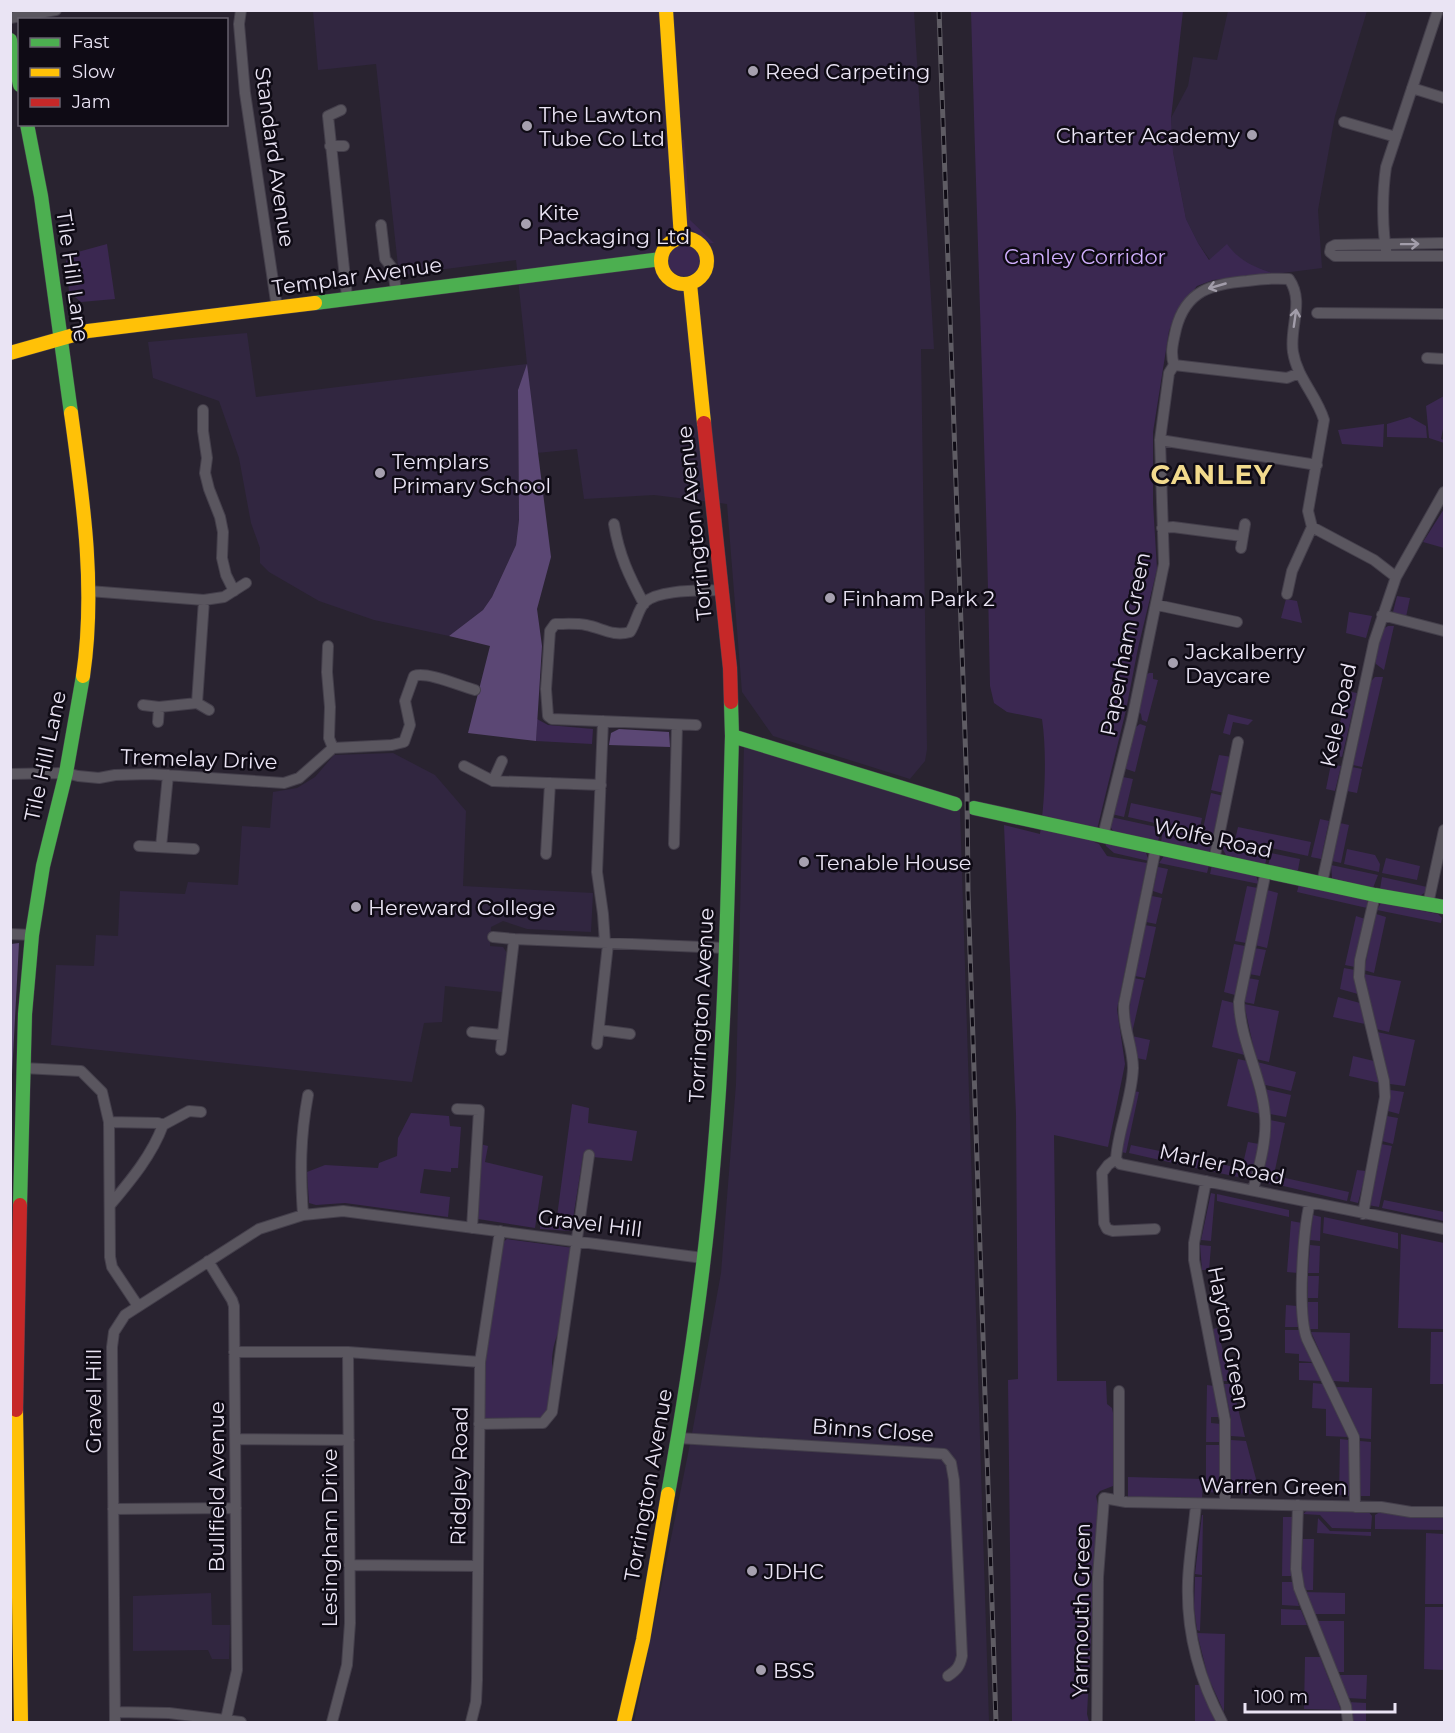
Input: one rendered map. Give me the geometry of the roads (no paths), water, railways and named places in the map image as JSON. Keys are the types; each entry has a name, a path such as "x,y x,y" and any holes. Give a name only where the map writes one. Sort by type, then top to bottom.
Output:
{"street":[{"path":"10,18 56,10"},
{"name":"Standard Avenue","path":"241,10 240,33 245,93 278,308"},
{"path":"666,10 681,238"},
{"path":"1387,256 1385,176 1438,10"},
{"path":"10,40 18,75"},
{"path":"1412,88 1444,98"},
{"path":"341,110 328,116 347,297"},
{"path":"1344,122 1396,137"},
{"name":"Tile Hill Lane","path":"17,1720 13,1376 24,1014 32,934 43,866 66,773 86,656 89,591 86,525 40,196 27,126"},
{"path":"330,146 344,146"},
{"path":"381,225 385,259 393,269 396,291"},
{"path":"690,238 699,243 706,253 706,270 701,277 690,284 678,284 664,273 661,259 665,247 674,240 690,238"},
{"path":"1444,243 1335,245 1331,247 1330,252 1335,256 1444,256"},
{"name":"Templar Avenue","path":"10,353 88,331 661,259"},
{"name":"Papenham Green","path":"1103,836 1132,720 1164,564 1160,440 1169,373 1174,365 1171,353 1178,322 1191,300 1218,284 1275,278 1289,279 1294,286 1297,298 1293,351 1299,373"},
{"name":"Torrington Avenue","path":"624,1722 643,1640 678,1438 703,1258 716,1123 726,948 732,736 729,658 720,590 711,478 690,284"},
{"path":"1317,313 1444,314"},
{"path":"1428,357 1444,359"},
{"path":"1174,365 1287,378 1299,373 1322,411 1324,420 1308,511 1311,527 1292,571 1287,594"},
{"path":"203,410 206,473 223,532 222,558 226,575 234,591"},
{"path":"1160,440 1317,465"},
{"name":"Kele Road","path":"1322,883 1374,642 1396,577 1444,492"},
{"path":"614,524 617,547 624,566 644,604"},
{"path":"1241,548 1245,524"},
{"path":"1162,528 1173,527 1242,536"},
{"path":"1311,527 1374,560 1396,577"},
{"path":"89,591 204,600 224,597 246,583"},
{"path":"696,725 548,717 546,689 550,631 555,624 585,625 610,633 630,632 644,604 653,598 671,594 720,590"},
{"path":"197,703 204,600"},
{"path":"1157,605 1237,622"},
{"path":"1383,615 1444,631"},
{"path":"328,646 329,738 333,748 392,745 404,742 410,725 405,701 414,676 418,674 476,690"},
{"path":"143,705 159,707 197,703 209,710"},
{"path":"158,722 159,707"},
{"path":"597,1044 606,944 597,872 603,721"},
{"path":"674,844 677,725"},
{"path":"732,736 955,804"},
{"path":"1214,860 1238,742"},
{"name":"Tremelay Drive","path":"10,774 66,773 99,778 130,774 168,775 284,783 299,778 333,748"},
{"path":"494,781 502,761"},
{"path":"464,766 494,781 601,785"},
{"path":"161,847 168,775"},
{"path":"546,854 550,783"},
{"name":"Wolfe Road","path":"974,808 1375,895 1444,907"},
{"path":"1428,904 1444,830"},
{"path":"139,846 194,849"},
{"path":"1155,1229 1113,1231 1107,1229 1104,1223 1102,1173 1116,1159 1133,1068 1124,1018 1124,1004 1156,847"},
{"path":"1253,1190 1264,1140 1265,1118 1239,1002 1266,871"},
{"path":"1363,1214 1385,1097 1384,1081 1359,977 1360,960 1375,895"},
{"path":"10,934 32,934"},
{"path":"493,937 726,948"},
{"path":"501,1050 514,939"},
{"path":"600,1030 630,1034"},
{"path":"472,1032 502,1035"},
{"path":"22,1068 81,1071 102,1092 109,1122 110,1257 112,1267 138,1306"},
{"path":"303,1215 300,1172 301,1133 308,1095"},
{"path":"457,1109 479,1110 472,1228"},
{"path":"109,1122 163,1125 189,1111 201,1112"},
{"path":"111,1204 158,1141 163,1125"},
{"path":"479,1424 533,1425 549,1419 552,1412 589,1155"},
{"name":"Marler Road","path":"1116,1159 1120,1164 1444,1229"},
{"name":"Hayton Green","path":"1206,1180 1194,1243 1194,1260 1225,1420 1225,1504"},
{"path":"1310,1202 1306,1235 1303,1326 1354,1437 1355,1507"},
{"name":"Gravel Hill","path":"115,1717 113,1337 125,1315 259,1228 303,1215 343,1212 703,1258"},
{"name":"Ridgley Road","path":"471,1722 476,1702 477,1680 480,1362 500,1231"},
{"name":"Bullfield Avenue","path":"208,1261 234,1306 237,1668 226,1719"},
{"path":"234,1352 348,1352 480,1362"},
{"name":"Lesingham Drive","path":"332,1722 347,1665 350,1623 348,1352"},
{"path":"1119,1391 1119,1501"},
{"name":"Binns Close","path":"678,1438 944,1454 951,1463 954,1480 962,1656 956,1671 948,1676"},
{"path":"235,1439 349,1440"},
{"name":"Warren Green","path":"1104,1498 1119,1501 1298,1505 1444,1512"},
{"name":"Yarmouth Green","path":"1097,1722 1098,1576 1104,1498"},
{"path":"1196,1504 1188,1581 1190,1626 1198,1667 1209,1697 1222,1722"},
{"path":"1298,1505 1296,1569 1299,1588 1346,1706 1348,1722"},
{"path":"113,1509 236,1508"},
{"path":"349,1565 477,1566"},
{"path":"115,1717 169,1713 241,1722"}],"railway":[{"path":"939,10 967,791 968,892 996,1722"}],"place":[{"name":"Reed Carpeting","path":"753,71"},
{"name":"The Lawton Tube Co Ltd","path":"527,126"},
{"name":"Charter Academy","path":"1252,135"},
{"name":"Kite Packaging Ltd","path":"526,224"},
{"name":"Templars Primary School","path":"380,473"},
{"name":"Finham Park 2","path":"830,598"},
{"name":"Jackalberry Daycare","path":"1173,663"},
{"name":"Tenable House","path":"804,862"},
{"name":"Hereward College","path":"356,907"},
{"name":"JDHC","path":"752,1571"},
{"name":"BSS","path":"761,1670"}],"district":[{"name":"CANLEY","path":"1212,474"}],"park label":[{"name":"Canley Corridor","path":"1085,256"}]}
